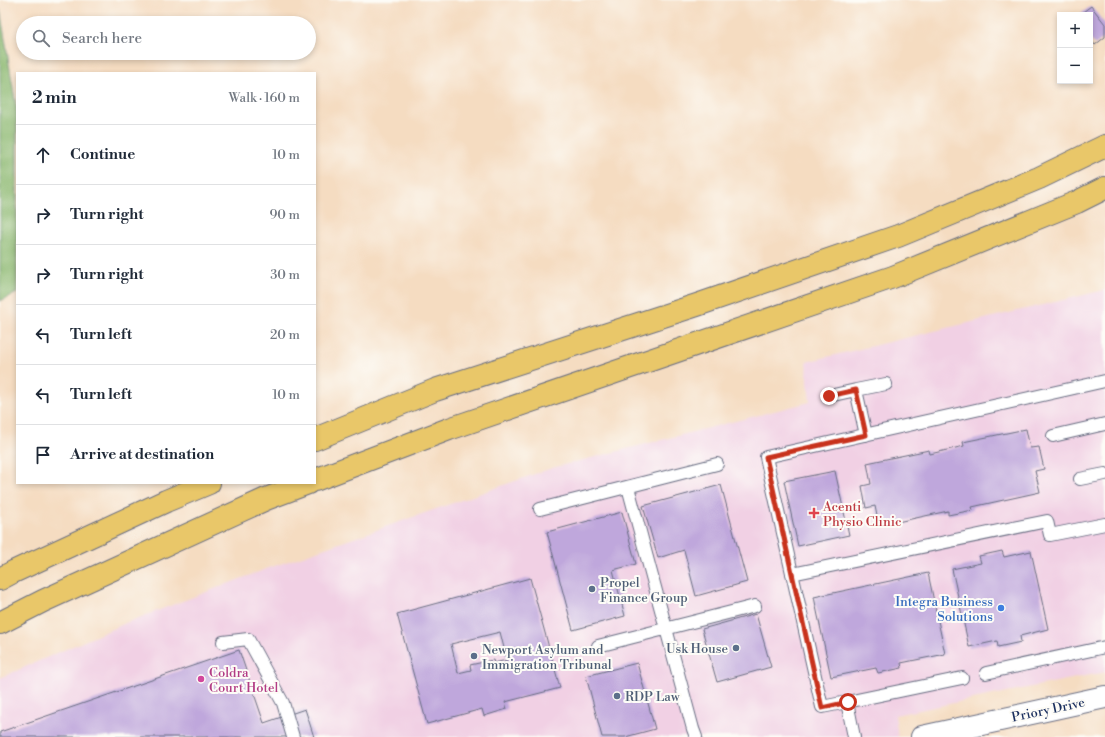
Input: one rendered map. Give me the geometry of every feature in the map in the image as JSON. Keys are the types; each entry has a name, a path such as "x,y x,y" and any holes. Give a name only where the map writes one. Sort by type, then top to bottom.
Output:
{"highway":[{"path":"316,439 435,390 697,305 898,236 1039,178 1105,146"},
{"path":"316,480 449,429 893,277 1077,202 1105,188"},
{"path":"0,579 166,501 207,484"},
{"path":"0,623 43,601 266,499 305,484"}],"street":[{"name":"Priory Drive","path":"922,737 1105,697"}],"lane":[{"path":"962,678 822,708 766,457 1105,381"},
{"path":"829,396 886,384"},
{"path":"856,390 866,435"},
{"path":"1053,436 1105,424"},
{"path":"540,509 718,464"},
{"path":"1080,479 1105,474"},
{"path":"628,487 696,737"},
{"path":"792,574 1047,521 1050,535 1105,524"},
{"path":"598,646 755,606"},
{"path":"223,642 248,639 282,703 293,737"},
{"path":"986,673 1105,647"},
{"path":"848,702 854,737"}],"shaded area":[{"path":"1105,290 1105,672 895,715 898,737 0,737 0,678 128,622 269,568 552,468 810,402 806,362"}],"green space":[{"path":"0,9 16,106 16,293 0,301"}],"building":[{"path":"1091,6 1105,24 1105,37 1095,45 1093,43 1093,12 1083,12"},
{"path":"1026,429 1030,448 1039,447 1044,469 1035,471 1040,492 972,507 973,510 948,515 948,511 879,526 875,506 866,508 862,486 871,484 867,463 929,450 930,454 964,446 963,442"},
{"path":"835,471 849,535 798,546 784,481"},
{"path":"721,485 747,582 696,596 684,550 658,558 643,506"},
{"path":"622,512 636,564 613,570 625,616 573,630 547,532"},
{"path":"1002,551 1004,557 1031,551 1048,629 1020,636 1021,642 998,647 997,641 969,647 952,569 981,563 979,556"},
{"path":"928,573 945,654 901,663 902,668 878,673 876,668 831,677 814,597"},
{"path":"530,578 560,688 505,702 507,709 484,716 482,709 427,724 397,614","holes":["500,632 507,660 494,663 493,660 470,665 471,670 458,673 451,644"]},
{"name":"Usk House","path":"756,614 771,667 717,682 702,629"},
{"name":"Coldra Court Hotel","path":"239,650 264,723 305,709 314,737 0,737 0,732"},
{"path":"637,663 655,729 625,737 602,737 586,676"}],"place":[{"name":"Acenti Physio Clinic","path":"814,513"},
{"name":"Propel Finance Group","path":"592,589"},
{"name":"Integra Business Solutions","path":"1001,608"},
{"name":"Usk House","path":"736,648"},
{"name":"Newport Asylum and Immigration Tribunal","path":"474,656"},
{"name":"Coldra Court Hotel","path":"201,679"},
{"name":"RDP Law","path":"617,696"}],"route":[{"path":"829,396 856,390 866,435 766,457 822,708 848,702"}]}
